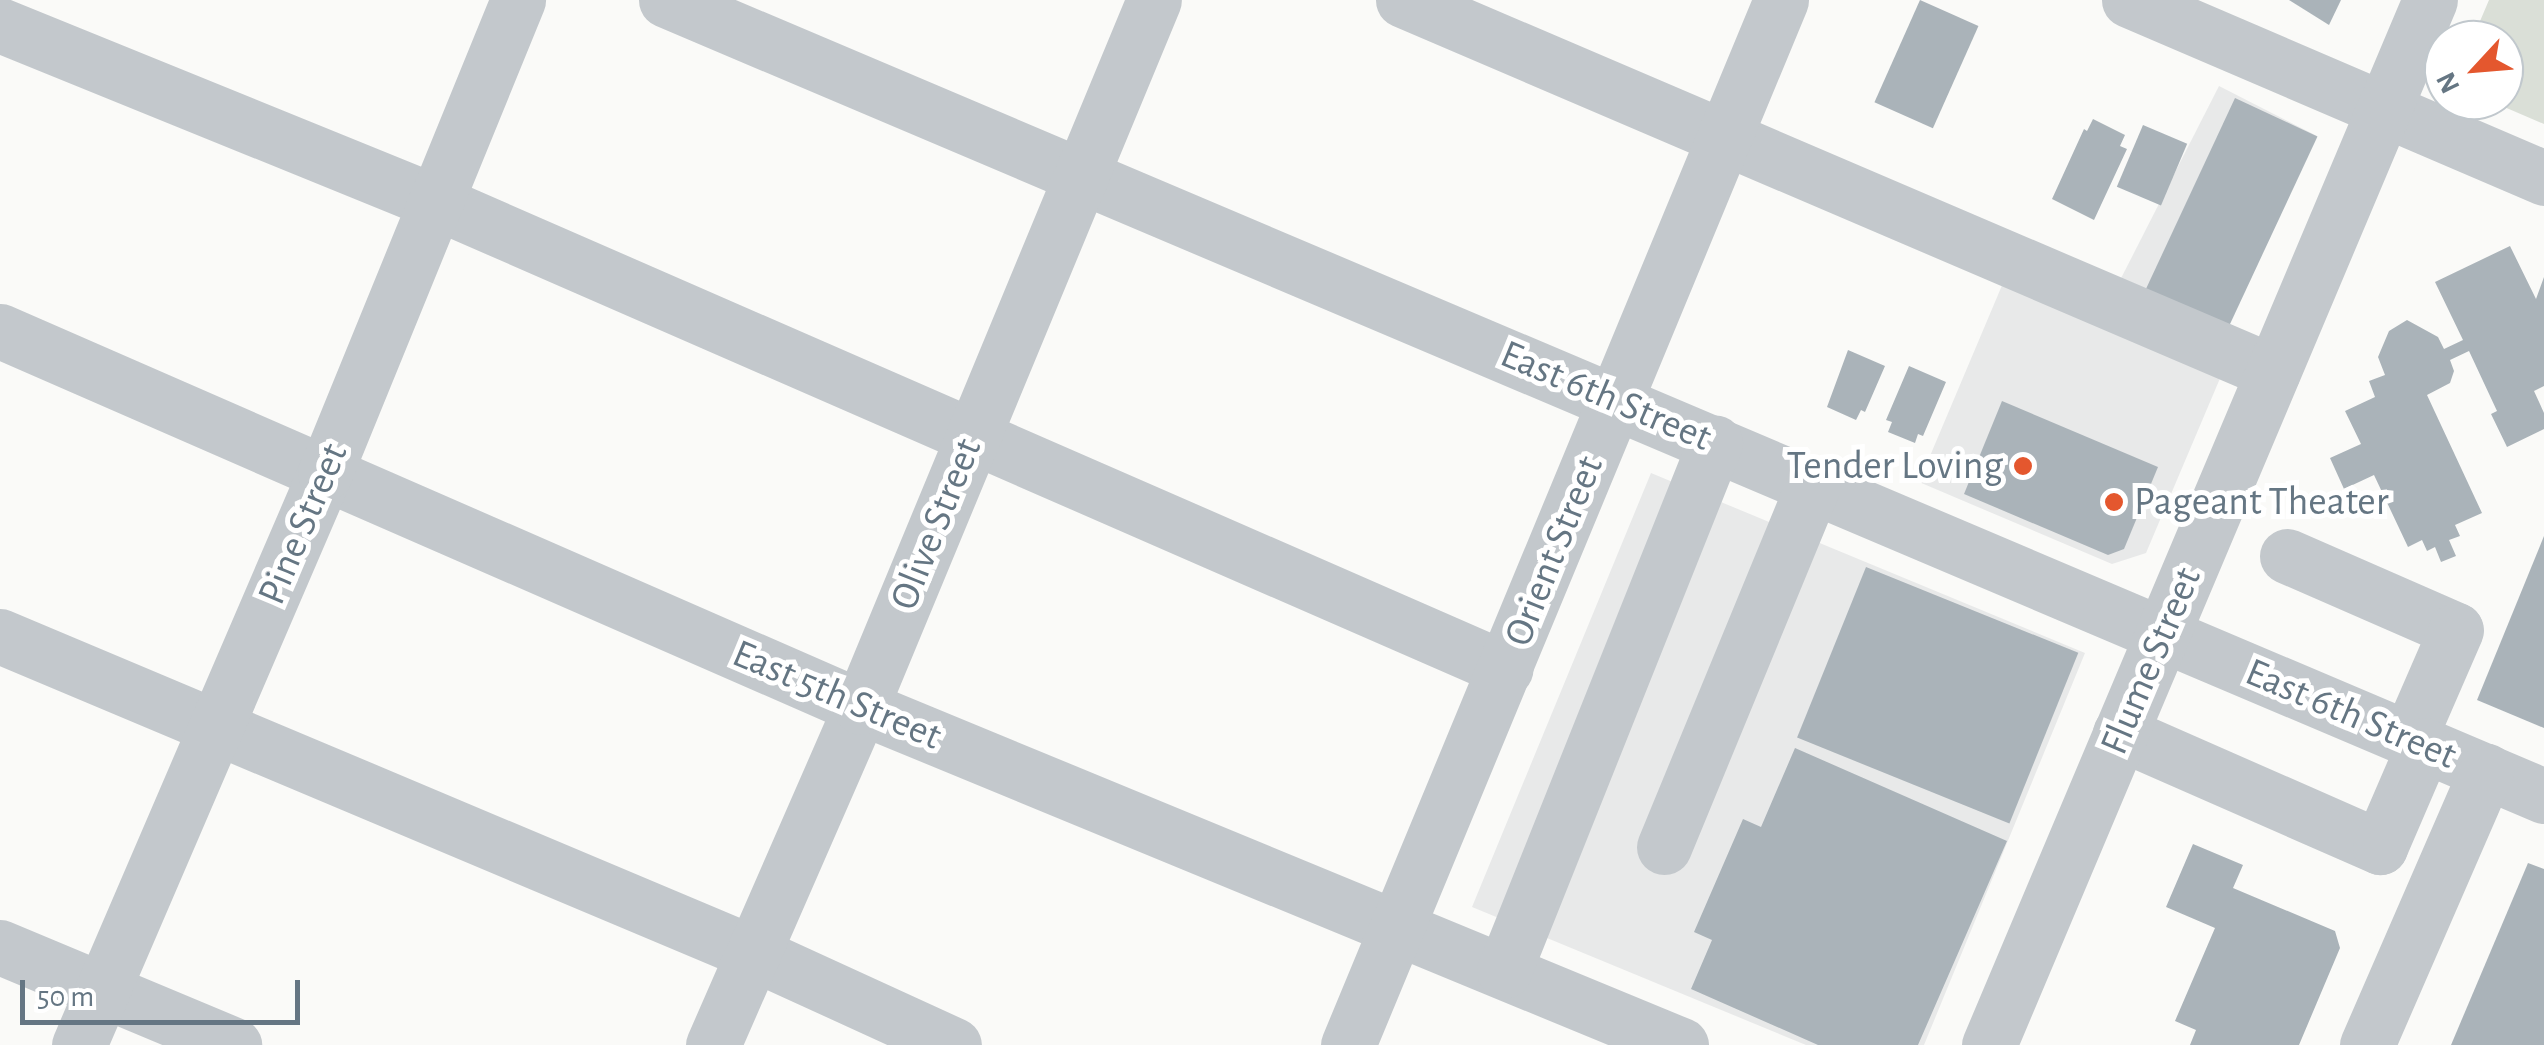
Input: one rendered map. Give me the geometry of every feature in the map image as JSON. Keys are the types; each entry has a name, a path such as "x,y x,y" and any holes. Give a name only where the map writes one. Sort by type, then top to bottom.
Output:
{"street":[{"name":"Pine Street","path":"80,1045 326,473 518,0"},
{"name":"East 6th Street","path":"666,0 2544,796"},
{"name":"Olive Street","path":"712,1045 861,707 1154,0"},
{"path":"1403,0 2273,372"},
{"name":"Orient Street","path":"1348,1045 1781,0"},
{"path":"2128,0 2544,178"},
{"name":"Flume Street","path":"1989,1045 2430,0"},
{"path":"0,25 436,202 971,439 1506,668"},
{"name":"East 5th Street","path":"0,331 861,707 1681,1045"},
{"path":"1504,971 1714,442"},
{"path":"1664,847 1813,484"},
{"path":"2120,733 2380,847 2456,630 2287,556"},
{"path":"0,636 218,724 753,953 954,1045"},
{"path":"2367,1045 2486,771"},
{"path":"0,947 234,1045"}],"shaded area":[{"path":"2489,0 2544,0 2544,124 2524,115 2524,20 2480,20"},
{"path":"2219,86 2317,136 2215,336 2117,286"},
{"path":"2003,283 2221,376 2146,553 2112,564 1919,482"},
{"path":"1651,473 2085,653 1924,1045 1806,1045 1472,907"}],"building":[{"path":"1920,0 1978,26 1933,128 1874,102"},
{"path":"2289,0 2341,0 2329,25"},
{"path":"2235,98 2317,136 2226,332 2144,294"},
{"path":"2093,119 2125,135 2120,146 2127,149 2094,220 2052,199 2084,129 2087,131"},
{"path":"2143,125 2187,144 2161,205 2117,187"},
{"path":"2510,246 2536,299 2544,277 2544,386 2534,391 2544,413 2544,429 2507,447 2491,414 2497,411 2469,351 2450,360 2454,371 2450,383 2427,395 2482,513 2455,525 2460,536 2449,540 2456,556 2441,562 2435,547 2427,551 2422,540 2408,547 2374,475 2344,489 2330,458 2361,444 2345,411 2375,397 2369,381 2385,375 2378,357 2389,331 2407,320 2438,337 2444,349 2463,340 2435,282"},
{"path":"1848,350 1885,366 1865,412 1861,410 1856,420 1827,407"},
{"path":"1909,366 1946,382 1923,436 1918,434 1915,443 1888,432 1892,422 1886,420"},
{"path":"2002,401 2158,467 2124,549 2108,555 1964,494"},
{"path":"2544,536 2544,728 2477,700"},
{"path":"1866,567 2078,653 2009,823 1797,738"},
{"path":"1795,748 2007,841 1918,1045 1818,1045 1691,989 1712,940 1694,932 1743,819 1761,827"},
{"path":"2193,844 2243,865 2233,888 2335,931 2340,948 2299,1045 2190,1045 2196,1030 2175,1021 2215,928 2166,907"},
{"path":"2528,863 2544,869 2544,1045 2451,1045"}],"place":[{"name":"Tender Loving","path":"2023,466"},
{"name":"Pageant Theater","path":"2114,502"}]}
